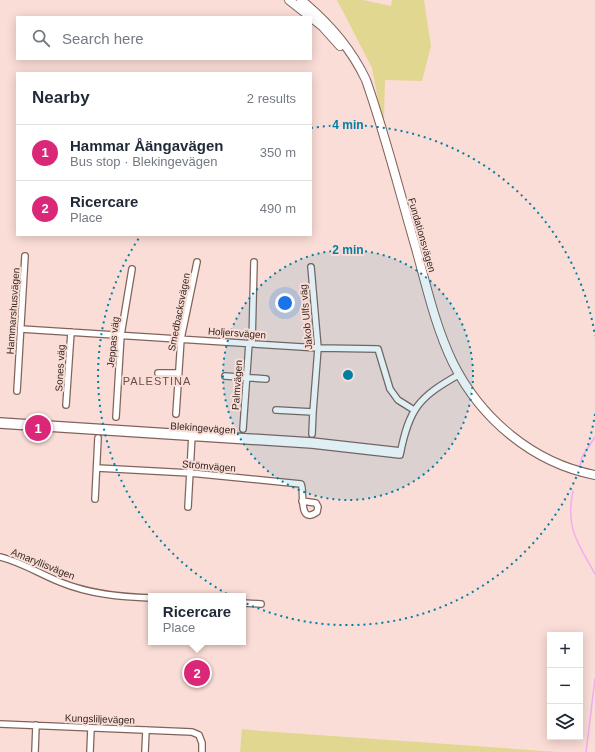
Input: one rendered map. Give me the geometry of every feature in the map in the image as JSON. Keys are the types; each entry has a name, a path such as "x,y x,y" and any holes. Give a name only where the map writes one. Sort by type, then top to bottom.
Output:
{"main road":[{"name":"Fundationsvägen","path":"289,0 309,16"},
{"name":"Fundationsvägen","path":"301,0 322,18 349,50 359,65 373,100 440,328 460,374"},
{"name":"Fundationsvägen","path":"312,18 336,42 355,67 373,100"},
{"path":"460,374 486,411 515,438 546,458 575,470 595,475"}],"street":[{"name":"Hammarshusvägen","path":"17,391 25,256"},
{"name":"Smedbacksvägen","path":"176,414 181,339 197,262"},
{"name":"Palmvägen","path":"244,429 246,378 251,343 254,262"},
{"name":"Jakob Ulfs väg","path":"310,268 318,348 312,434"},
{"name":"Jeppas väg","path":"116,417 121,336 132,269"},
{"name":"Holjersvägen","path":"21,329 318,348 378,349 390,389 398,400 414,410"},
{"name":"Sones väg","path":"66,405 71,332"},
{"path":"158,373 178,374"},
{"name":"Blekingevägen","path":"0,425 312,441 401,453 406,426 414,410 426,396 460,374"},
{"path":"225,376 266,379"},
{"path":"276,410 313,412"},
{"name":"Blekingevägen","path":"0,421 192,435"},
{"path":"188,508 192,435"},
{"path":"95,499 98,438"},
{"name":"Strömvägen","path":"97,468 190,473 301,484 303,489 302,501"},
{"name":"Amaryllisvägen","path":"0,557 26,566 61,583 102,595 148,598"},
{"path":"246,603 261,604"},
{"name":"Kungsliljevägen","path":"0,724 192,732 199,735 202,743 202,752"},
{"path":"35,752 36,725"},
{"path":"90,752 91,728"},
{"path":"145,752 146,730"}],"shaded area":[{"path":"337,0 363,0 391,6 392,0 424,0 431,46 422,81 385,80 384,119 381,115 372,68"},
{"path":"242,729 262,731 558,752 240,752"}],"waterway":[{"path":"580,466 582,457 595,437"},
{"path":"573,491 571,504 572,525 578,544 595,574"},
{"path":"586,752 595,679"}],"place":[{"name":"Hammar Åängavägen","path":"38,428"},
{"name":"Ricercare","path":"197,673"}],"district":[{"name":"PALESTINA","path":"157,381"}]}
